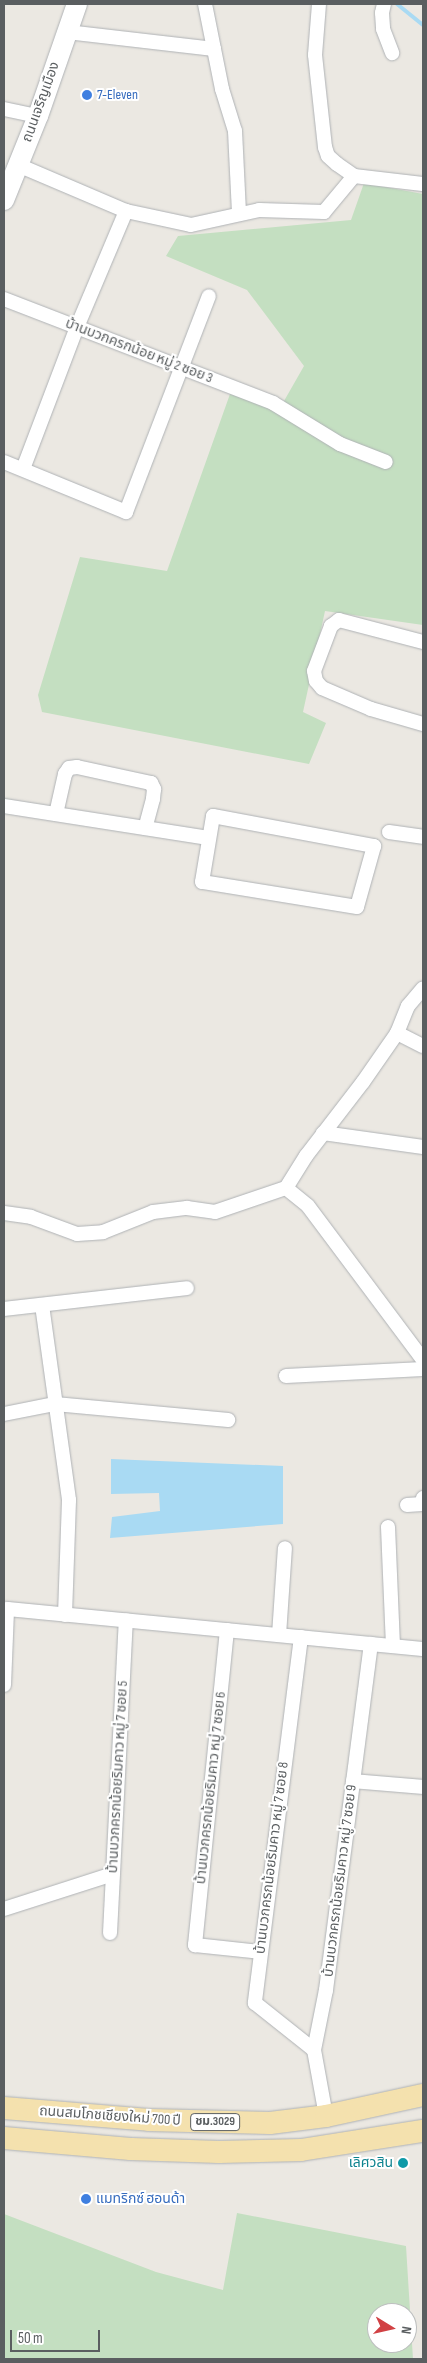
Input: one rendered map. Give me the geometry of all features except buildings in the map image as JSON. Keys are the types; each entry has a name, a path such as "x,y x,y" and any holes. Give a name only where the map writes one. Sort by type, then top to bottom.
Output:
{"main road":[{"name":"ถนนเจริญเมือง","path":"4,200 38,116 77,4"},
{"name":"ถนนสมโภชเชียงใหม่ 700 ปี","path":"4,2108 149,2120 270,2123 326,2116 423,2095"},
{"name":"ชม.3029","path":"4,2138 132,2149 219,2152 301,2150 423,2131"}],"street":[{"path":"206,4 222,89 235,131 239,214"},
{"path":"319,4 315,55 325,147 328,156 354,176 423,184"},
{"path":"384,4 382,13 383,29 392,52"},
{"path":"67,32 214,49"},
{"path":"4,109 38,116"},
{"path":"18,165 126,211 191,225 259,210 324,212 354,176"},
{"path":"23,469 77,327 126,211"},
{"path":"4,462 126,512 209,296"},
{"name":"บ้านบวกครกน้อย หมู่ 2 ซอย 3","path":"4,299 273,403 340,444 386,462"},
{"path":"423,642 339,620 331,626 314,671 319,685 371,709 423,724"},
{"path":"56,814 65,774 69,768 78,767 151,783 154,789 153,799 145,828"},
{"path":"4,806 209,838"},
{"path":"213,816 374,846 357,907 202,882 209,838 213,816"},
{"path":"389,832 423,837"},
{"path":"4,1213 31,1217 77,1234 103,1232 153,1212 187,1208 215,1212 286,1188 306,1156 363,1082 397,1033 408,1006 423,988"},
{"path":"397,1033 423,1046"},
{"path":"323,1133 423,1147"},
{"path":"286,1188 308,1206 423,1360"},
{"path":"4,1309 187,1288"},
{"path":"42,1305 69,1500 65,1615"},
{"path":"286,1376 423,1369"},
{"path":"4,1414 55,1404 228,1420"},
{"path":"408,1505 422,1504 423,1498"},
{"path":"388,1527 393,1646"},
{"path":"279,1635 285,1548"},
{"path":"4,1685 7,1609 423,1648"},
{"name":"บ้านบวกครกน้อยริมคาว หมู่ 7 ซอย 5","path":"110,1933 126,1620"},
{"name":"บ้านบวกครกน้อยริมคาว หมู่ 7 ซอย 6","path":"228,1630 195,1945 260,1952"},
{"name":"บ้านบวกครกน้อยริมคาว หมู่ 7 ซอย 8","path":"301,1637 255,2003 314,2050"},
{"name":"บ้านบวกครกน้อยริมคาว หมู่ 7 ซอย 9","path":"326,2116 314,2050 326,1990 371,1644"},
{"path":"353,1781 423,1787"},
{"path":"4,1909 112,1874"}],"green space":[{"path":"364,183 423,194 423,625 325,611 303,712 326,723 309,764 42,712 38,695 80,557 167,571 230,394 280,408 304,366 247,290 166,256 178,236 351,220"},
{"path":"237,2213 406,2246 410,2303 367,2303 367,2353 413,2353 413,2359 4,2359 4,2214 156,2272 223,2290"}],"water":[{"path":"111,1459 283,1466 283,1524 110,1538 112,1517 160,1511 159,1493 111,1494"}],"waterway":[{"path":"397,4 423,25"}],"place":[{"name":"7-Eleven","path":"87,95"},
{"name":"เลิศวสิน","path":"403,2163"},
{"name":"แมทริกซ์ ฮอนด้า","path":"86,2199"}]}
